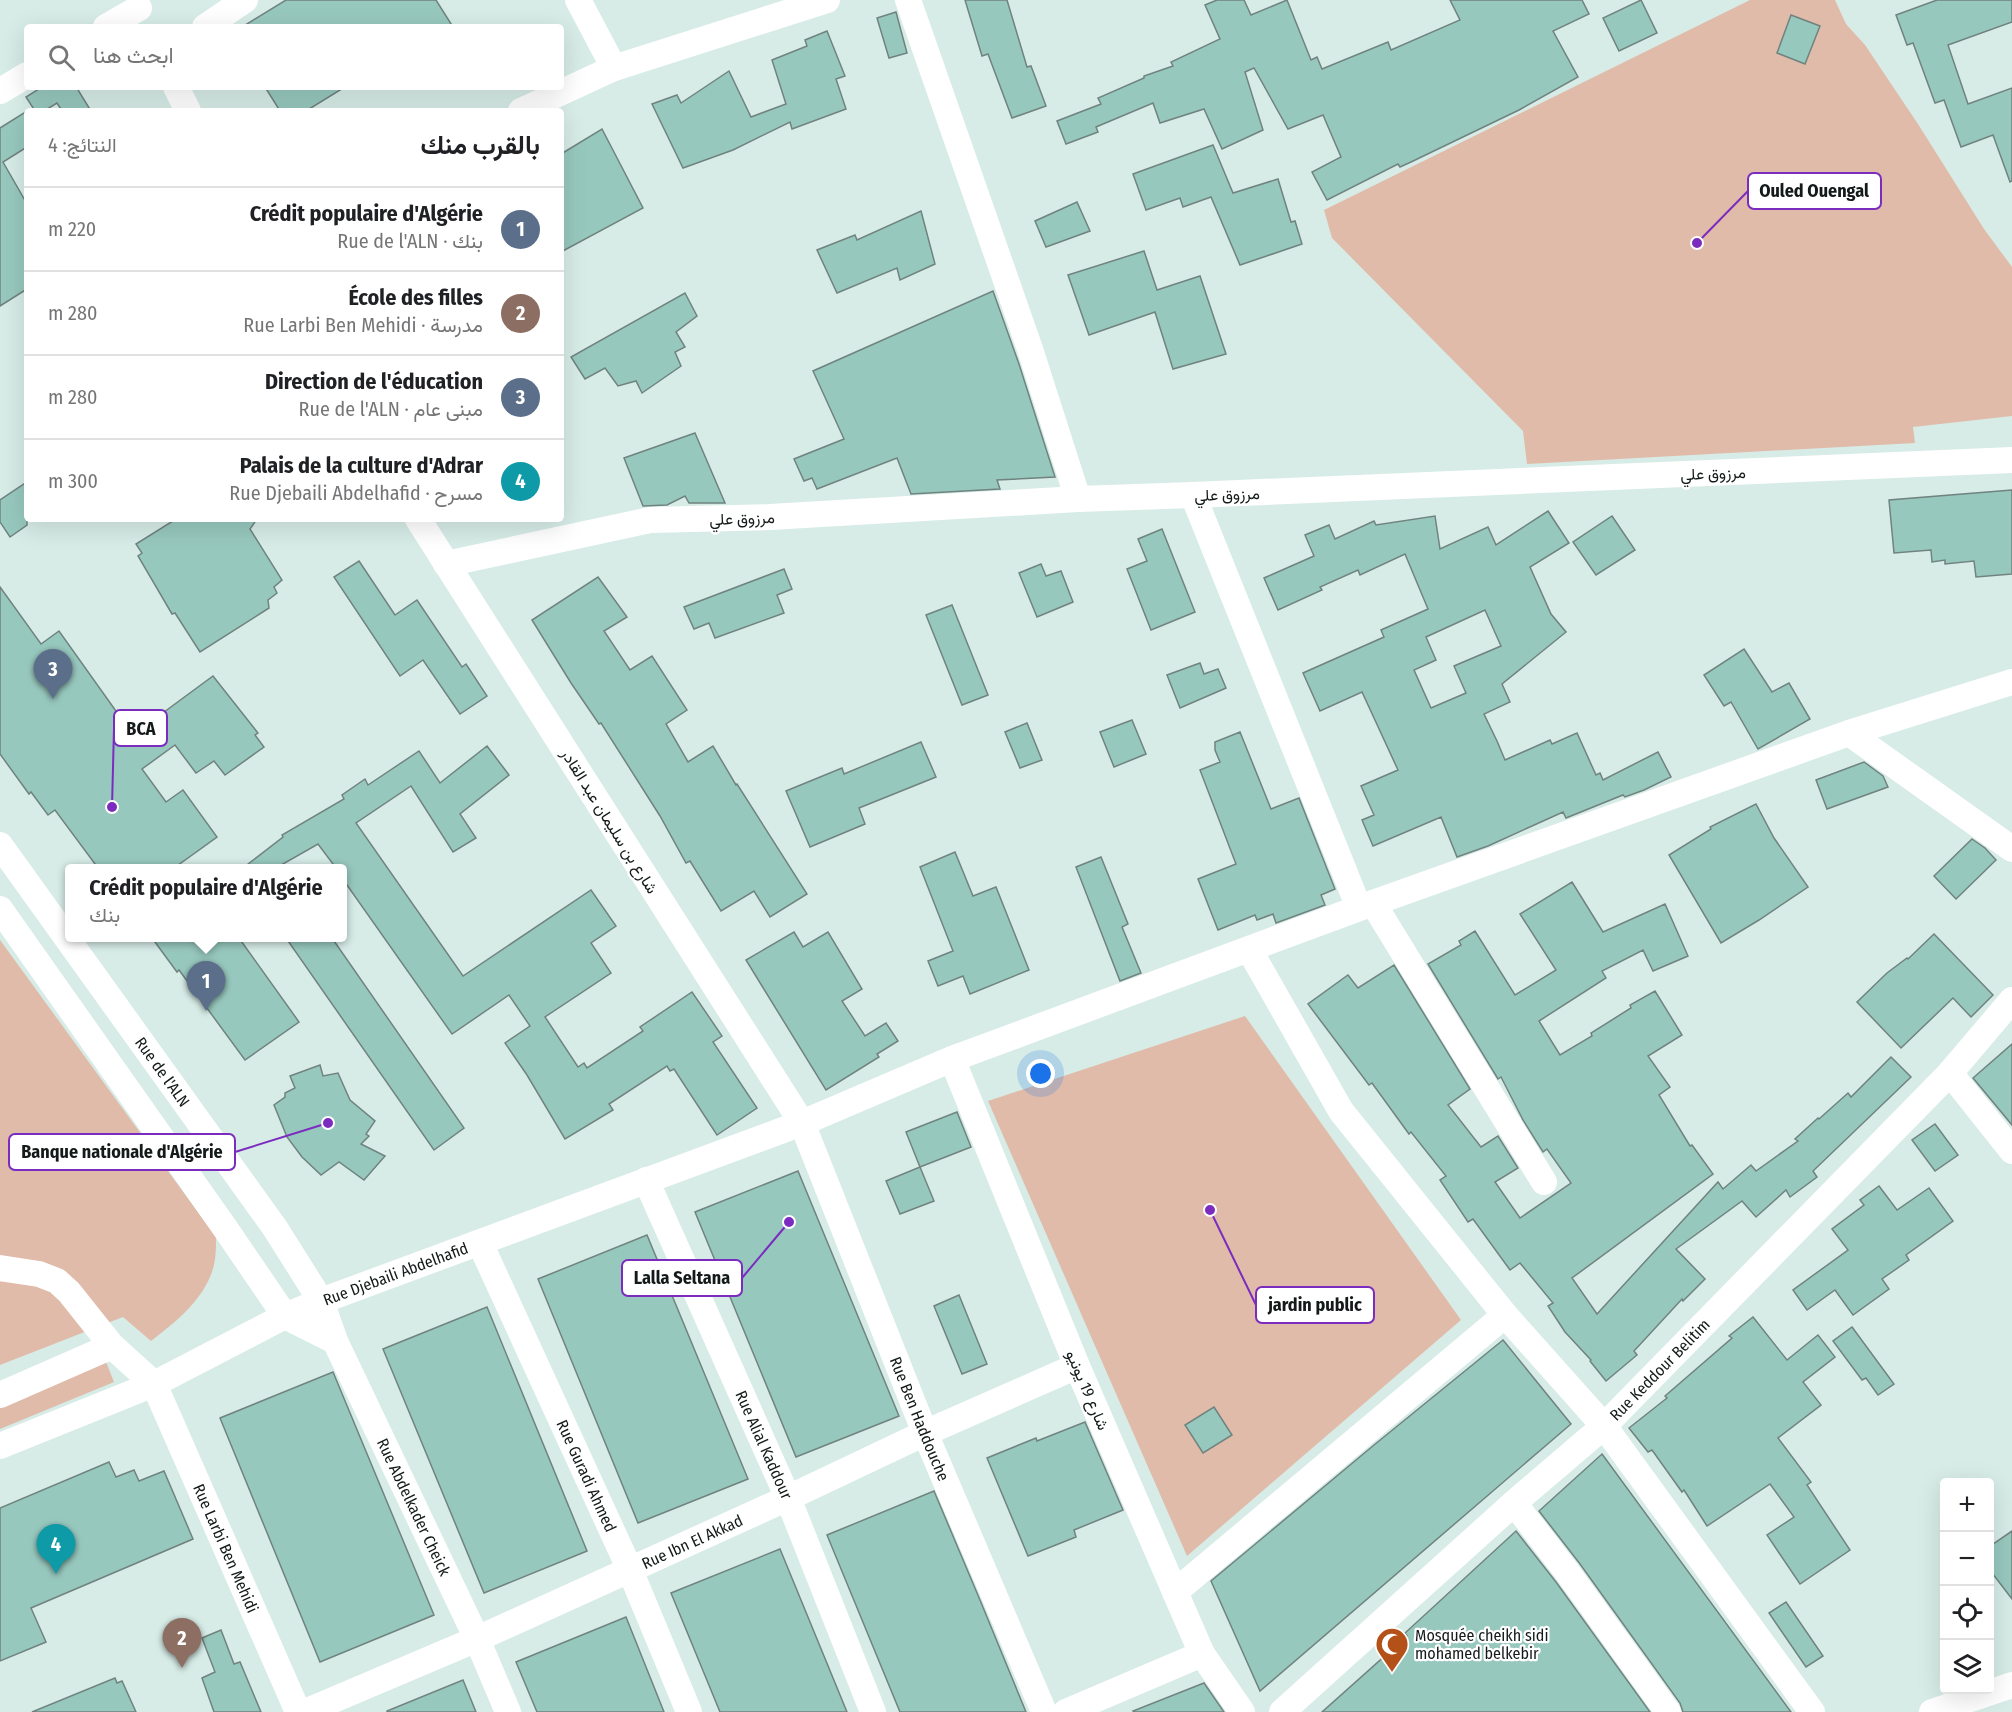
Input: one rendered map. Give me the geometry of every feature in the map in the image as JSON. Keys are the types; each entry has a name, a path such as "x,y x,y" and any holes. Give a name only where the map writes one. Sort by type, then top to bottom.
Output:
{"street":[{"path":"210,24 245,0"},
{"path":"578,0 614,68"},
{"path":"527,108 614,68 826,0"},
{"path":"908,0 1030,349 1078,499"},
{"path":"113,24 140,12"},
{"path":"0,91 24,77"},
{"path":"178,90 186,108"},
{"name":"مرزوق علي","path":"446,564 650,520 770,517 1078,499 2012,460"},
{"path":"1193,495 1366,906 1544,1182"},
{"name":"شارع بن سليمان عبد القادر","path":"420,522 802,1123"},
{"name":"Rue Djebaili Abdelhafid","path":"0,1446 154,1384 285,1316 321,1301 802,1123 952,1059 1366,906 1849,733 2012,682"},
{"path":"1849,733 2012,849"},
{"name":"Rue de l'ALN","path":"0,845 65,936"},
{"path":"0,909 285,1316 335,1341"},
{"name":"Rue de l'ALN","path":"70,942 275,1228 321,1301"},
{"path":"1249,949 1341,1111 1505,1315 1604,1426 1812,1712"},
{"name":"Rue Keddour Belitim","path":"1282,1712 1604,1426 1950,1073 2012,1000"},
{"name":"شارع 19 يونيو","path":"952,1059 1077,1366 1202,1654 1242,1712"},
{"path":"1950,1073 2012,1151"},
{"name":"Rue Ben Haddouche","path":"802,1123 925,1433 1044,1712"},
{"name":"Rue Alial Kaddour","path":"646,1180 788,1498 873,1712"},
{"name":"Rue Guradi Ahmed","path":"480,1243 630,1570 690,1712"},
{"path":"0,1268 39,1274 57,1281 69,1292 112,1346 154,1384"},
{"name":"Rue Abdelkader Cheick","path":"321,1301 335,1341 477,1639 508,1712"},
{"path":"1175,1592 1505,1315"},
{"path":"0,1395 112,1346"},
{"name":"Rue Ibn El Akkad","path":"305,1712 477,1639 788,1498 925,1433 1077,1366"},
{"name":"Rue Larbi Ben Mehidi","path":"154,1384 298,1712"},
{"path":"1515,1503 1668,1712"},
{"path":"1066,1712 1202,1654"},
{"path":"1932,1712 2012,1684"}],"shaded area":[{"path":"1750,0 1835,0 1846,24 1865,45 1984,229 2012,267 2012,416 1913,427 1915,443 1527,464 1523,431 1332,238 1324,210"},
{"path":"0,940 216,1237 214,1265 204,1288 180,1317 151,1341 123,1317 0,1365"},
{"path":"1245,1016 1461,1320 1187,1556 988,1101"},
{"path":"106,1362 114,1382 0,1429 0,1405"}],"building":[{"path":"286,0 436,0 451,24 247,24"},
{"path":"965,0 1007,0 1027,67 1031,66 1046,106 1012,118 988,54 982,56"},
{"path":"1217,0 1244,0 1251,15 1287,0 1311,60 1317,57 1322,69 1388,42 1391,50 1460,20 1450,0 1582,0 1589,14 1553,31 1578,77 1519,110 1400,167 1398,164 1327,200 1312,172 1341,157 1323,115 1288,129 1254,68 1245,72 1263,130 1222,149 1204,109 1160,123 1153,103 1096,127 1098,132 1066,144 1057,121 1101,104 1098,98 1144,78 1144,76 1173,66 1171,62 1220,39 1205,5"},
{"path":"1641,0 1657,33 1619,51 1603,18"},
{"path":"1937,0 2012,0 2012,22 1948,45 1968,104 2012,88 2012,181 2010,182 1993,135 1961,147 1944,100 1935,103 1913,43 1907,45 1896,15"},
{"path":"896,12 907,53 889,58 877,18"},
{"path":"1791,15 1820,26 1805,64 1777,53"},
{"path":"827,31 845,76 836,79 846,109 792,129 790,122 733,150 683,168 652,104 677,95 681,103 729,71 751,117 786,104 772,60 807,46 805,40"},
{"path":"37,90 78,90 89,108 60,108 57,103 49,108 33,108 26,97"},
{"path":"267,90 340,90 311,108 278,108"},
{"path":"24,113 24,149 3,162 24,199 24,291 0,306 0,128"},
{"path":"602,129 643,208 564,250 564,152"},
{"path":"1213,145 1233,193 1278,179 1291,222 1295,221 1302,244 1240,265 1211,197 1183,207 1180,198 1146,210 1133,174"},
{"path":"1077,202 1090,231 1046,247 1035,221"},
{"path":"921,211 935,264 900,280 897,268 837,293 817,250 855,235 857,240"},
{"path":"1144,251 1157,290 1200,276 1226,354 1173,369 1155,312 1089,335 1068,275"},
{"path":"993,291 1055,477 997,480 1000,489 911,494 897,458 817,489 812,478 804,481 794,459 844,439 813,371"},
{"path":"685,293 697,316 676,332 685,347 675,352 681,366 642,393 636,381 618,386 605,368 585,379 571,357"},
{"path":"695,433 725,503 689,503 685,496 667,505 643,506 624,458"},
{"path":"24,484 24,522 27,522 27,525 10,537 0,522 0,500"},
{"path":"2012,490 2012,574 1976,577 1974,561 1945,564 1945,560 1932,562 1931,550 1894,553 1889,500"},
{"path":"1548,511 1569,543 1530,567 1551,614 1566,632 1502,684 1510,702 1484,714 1505,760 1550,740 1552,744 1577,733 1596,775 1600,773 1603,780 1658,752 1671,777 1644,790 1625,797 1623,795 1566,818 1563,812 1488,846 1457,857 1441,817 1373,846 1362,820 1374,815 1361,786 1398,770 1362,692 1320,711 1303,673 1384,637 1381,630 1428,609 1405,554 1360,575 1358,570 1278,610 1264,578 1314,556 1305,535 1329,525 1335,539 1374,521 1376,525 1435,516 1440,549 1488,527 1496,545","holes":["1485,610 1501,646 1454,666 1466,693 1431,708 1414,670 1436,660 1426,637"]},
{"path":"1612,516 1635,550 1596,575 1573,542"},
{"path":"171,522 255,522 250,529 282,580 274,587 277,593 268,600 269,608 200,652 175,613 172,614 138,556 142,553 136,544"},
{"path":"1162,529 1195,612 1151,630 1127,569 1147,561 1138,539"},
{"path":"359,561 395,615 417,600 462,667 466,664 487,696 460,714 423,660 400,676 334,577"},
{"path":"1041,564 1046,576 1061,571 1073,602 1037,617 1019,573"},
{"path":"784,569 792,589 777,595 784,613 715,638 709,623 694,629 684,607"},
{"path":"598,577 627,617 604,631 630,670 652,656 687,710 666,724 688,762 713,746 807,894 770,917 754,891 721,911 690,861 686,863 660,816 532,620"},
{"path":"0,587 41,644 59,631 128,728 136,723 141,729 213,676 258,733 255,735 264,747 225,775 214,761 196,773 175,745 142,769 166,802 183,790 217,837 180,864 95,864 55,810 48,815 31,792 29,794 0,754"},
{"path":"952,605 988,695 962,705 926,615"},
{"path":"1744,649 1772,692 1789,683 1810,719 1758,749 1731,702 1724,706 1704,675"},
{"path":"1200,663 1204,674 1218,669 1226,688 1180,708 1167,675"},
{"path":"1132,720 1146,754 1114,767 1100,732"},
{"path":"1027,723 1042,760 1020,768 1005,732"},
{"path":"1240,732 1271,809 1299,798 1335,889 1321,895 1325,905 1276,923 1273,914 1257,920 1255,915 1218,930 1198,879 1236,864 1200,770 1220,762 1215,750 1215,742"},
{"path":"921,742 936,777 859,808 865,824 810,847 786,791 842,768 844,774"},
{"path":"487,746 509,775 460,814 476,838 453,852 411,786 356,823 463,976 591,890 616,926 591,943 611,973 545,1017 578,1067 584,1063 587,1068 643,1031 640,1027 692,992 722,1036 713,1042 757,1108 717,1135 674,1069 670,1071 667,1066 609,1104 613,1110 565,1139 505,1043 530,1026 509,995 452,1034 347,885 347,864 333,864 318,844 283,864 248,864 283,837 282,835 344,799 342,795 365,779 368,785 419,751 440,783"},
{"path":"1864,762 1883,776 1888,787 1827,809 1816,780"},
{"path":"1756,804 1774,838 1808,887 1721,943 1669,855 1711,829 1710,827"},
{"path":"1972,839 1996,860 1956,899 1934,876"},
{"path":"955,852 973,896 996,887 1029,970 970,994 963,976 938,986 928,961 953,951 920,867"},
{"path":"1101,857 1128,924 1122,927 1141,973 1120,981 1076,867"},
{"path":"1572,882 1603,932 1665,904 1688,956 1653,971 1643,950 1602,971 1606,978 1539,1021 1560,1055 1592,1036 1591,1033 1631,1008 1630,1005 1655,991 1682,1035 1648,1056 1670,1087 1659,1095 1690,1146 1692,1145 1713,1174 1572,1278 1597,1314 1718,1182 1723,1189 1751,1165 1756,1171 1798,1141 1795,1139 1818,1118 1848,1093 1851,1097 1891,1057 1911,1077 1813,1171 1817,1177 1790,1197 1786,1190 1756,1217 1742,1201 1676,1249 1705,1279 1683,1301 1682,1299 1634,1351 1637,1355 1606,1381 1591,1360 1565,1332 1548,1306 1553,1303 1520,1263 1510,1270 1473,1219 1468,1222 1440,1180 1446,1176 1411,1132 1409,1134 1372,1083 1369,1085 1308,1004 1348,975 1358,988 1394,965 1470,1089 1448,1105 1481,1147 1498,1136 1518,1168 1495,1182 1520,1218 1571,1183 1547,1149 1543,1152 1523,1120 1501,1077 1498,1079 1428,964 1461,945 1459,941 1475,931 1515,995 1556,970 1520,914"},
{"path":"794,932 803,947 828,932 862,989 842,1001 865,1036 886,1023 898,1041 877,1054 879,1057 826,1090 746,960"},
{"path":"1934,934 1993,995 1971,1017 1953,998 1901,1048 1857,1002 1887,973 1908,959"},
{"path":"155,942 242,942 299,1022 245,1060 179,970 177,972"},
{"path":"289,942 335,942 464,1128 434,1150"},
{"path":"2012,1044 2012,1125 1973,1078"},
{"path":"320,1065 323,1076 338,1073 350,1100 375,1121 366,1134 369,1136 361,1144 385,1156 364,1180 339,1162 321,1175 302,1157 287,1137 274,1105 285,1097 285,1093 295,1088 290,1076"},
{"path":"957,1112 971,1147 920,1167 906,1132"},
{"path":"1935,1124 1958,1155 1935,1171 1912,1140"},
{"path":"920,1167 934,1201 900,1214 886,1181"},
{"path":"798,1171 899,1416 796,1457 695,1212"},
{"path":"1879,1186 1897,1210 1929,1188 1953,1221 1906,1255 1909,1260 1882,1279 1889,1289 1853,1315 1835,1290 1807,1310 1793,1290 1848,1250 1832,1229 1864,1205 1860,1200"},
{"path":"647,1235 748,1479 638,1523 538,1279"},
{"path":"959,1295 987,1364 962,1374 934,1306"},
{"path":"487,1307 587,1551 484,1593 383,1349"},
{"path":"1753,1317 1787,1360 1818,1335 1835,1357 1803,1382 1821,1405 1778,1438 1811,1482 1807,1485 1850,1550 1800,1584 1767,1535 1794,1517 1770,1484 1707,1526 1684,1490 1682,1492 1652,1450 1648,1452 1629,1428 1667,1398 1665,1396 1732,1338 1729,1336"},
{"path":"1852,1327 1894,1384 1878,1395 1866,1378 1862,1380 1833,1341"},
{"path":"1503,1340 1571,1424 1260,1691 1211,1581"},
{"path":"333,1372 434,1615 320,1662 220,1418"},
{"path":"1214,1407 1232,1435 1203,1453 1185,1425"},
{"path":"1085,1422 1123,1510 1074,1530 1076,1537 1028,1556 987,1458 1036,1438 1037,1441"},
{"path":"1602,1454 1791,1712 1683,1712 1680,1703 1539,1511"},
{"path":"109,1462 116,1477 134,1470 139,1481 164,1471 193,1539 31,1608 46,1642 0,1661 0,1508"},
{"path":"934,1491 1026,1712 900,1712 827,1535"},
{"path":"1516,1531 1556,1582 1650,1712 1322,1712 1407,1636 1405,1633"},
{"path":"2012,1531 2012,1599 1994,1576 1994,1544"},
{"path":"780,1549 847,1712 720,1712 671,1593"},
{"path":"1786,1602 1823,1656 1806,1667 1769,1613"},
{"path":"626,1617 664,1712 537,1712 516,1662"},
{"path":"221,1630 234,1664 240,1662 261,1712 214,1712 202,1678 215,1672 202,1638"},
{"path":"115,1678 117,1683 122,1681 136,1712 32,1712"},
{"path":"463,1680 476,1712 387,1712 387,1711"},
{"path":"1204,1683 1224,1712 1133,1711"}],"place":[{"name":"Ouled Ouengal","path":"1697,243"},
{"name":"Direction de l'éducation","path":"53,699"},
{"name":"BCA","path":"112,807"},
{"name":"Crédit populaire d'Algérie","path":"206,1011"},
{"name":"Banque nationale d'Algérie","path":"328,1123"},
{"name":"jardin public","path":"1210,1210"},
{"name":"Lalla Seltana","path":"789,1222"},
{"name":"Palais de la culture d'Adrar","path":"56,1574"},
{"name":"École des filles","path":"182,1668"},
{"name":"Mosquée cheikh sidi mohamed belkebir","path":"1392,1673"}]}
